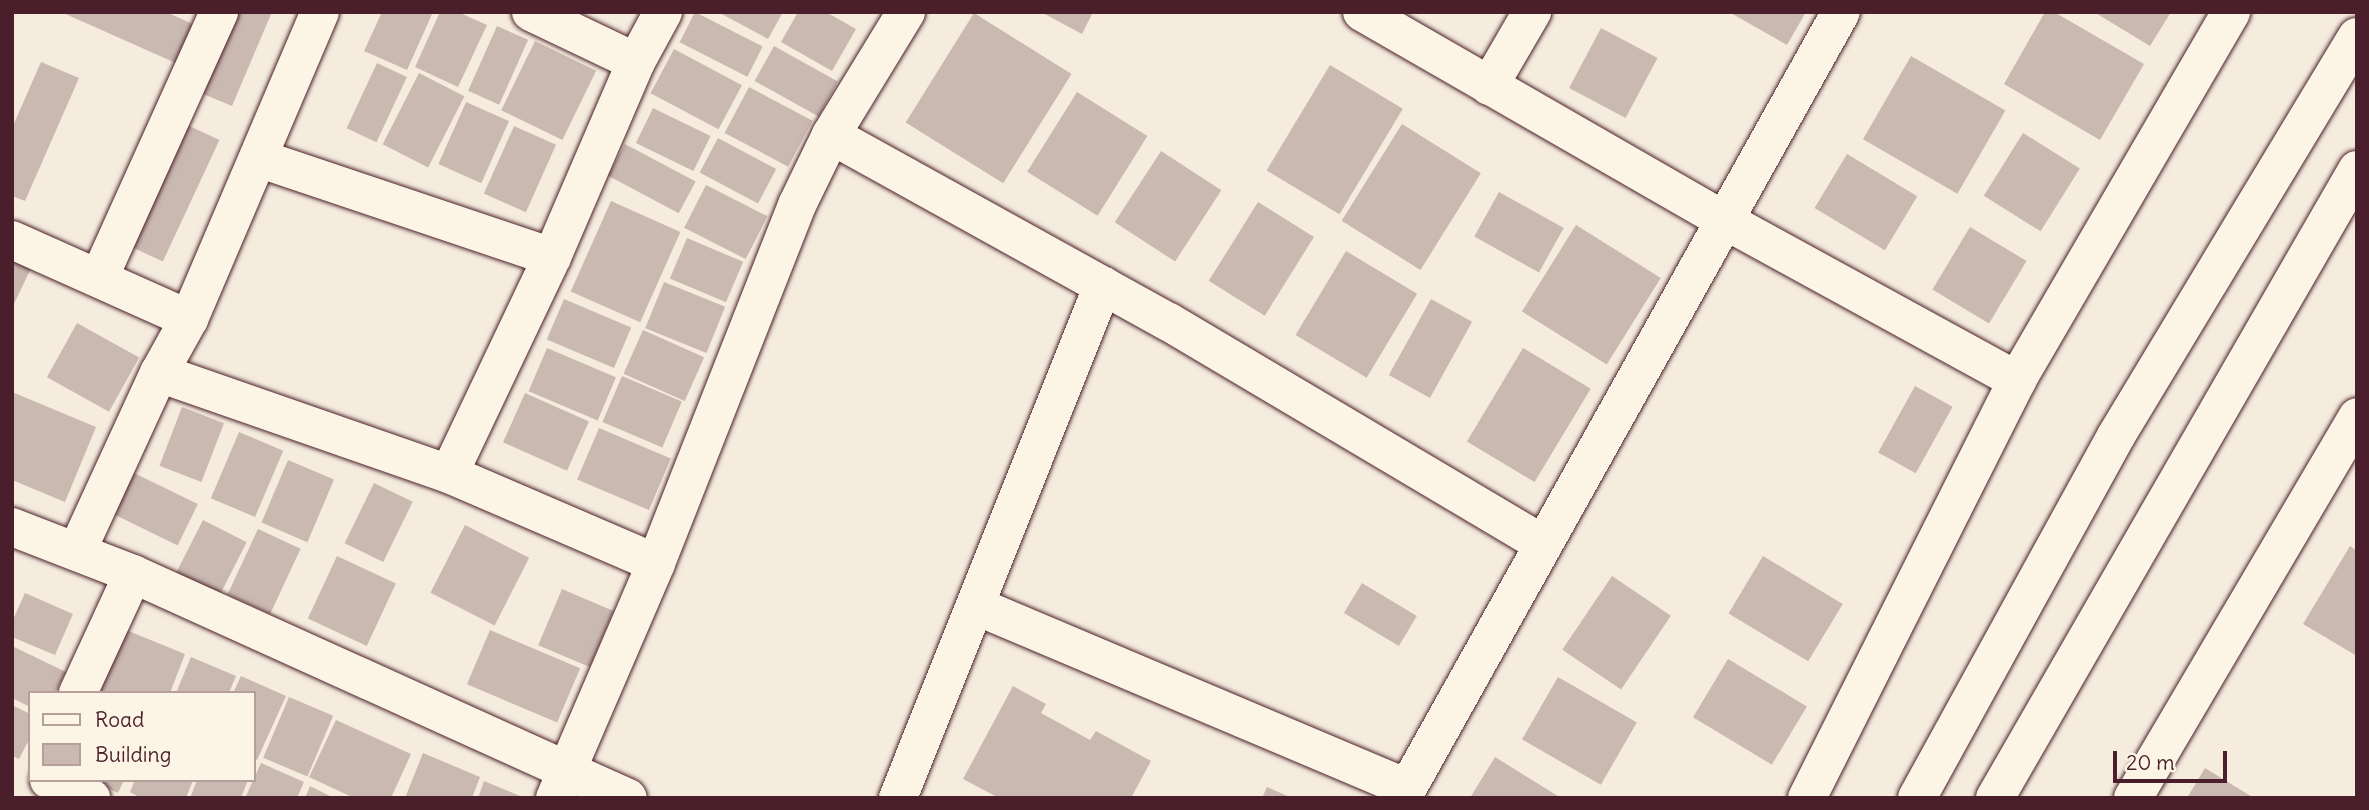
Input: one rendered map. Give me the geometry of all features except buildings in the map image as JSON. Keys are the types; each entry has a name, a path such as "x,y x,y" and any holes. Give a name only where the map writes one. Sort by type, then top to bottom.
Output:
{"street":[{"path":"99,278 219,12"},
{"path":"77,551 159,373 190,318 261,159 320,12"},
{"path":"531,12 636,62"},
{"path":"449,474 552,257 636,62 663,12"},
{"path":"1362,12 1726,221 2017,380"},
{"path":"1489,86 1532,12"},
{"path":"976,606 1404,793 1841,12"},
{"path":"1807,798 2017,380 2231,12"},
{"path":"560,785 656,563 797,205 895,16"},
{"path":"1917,798 2116,436 2357,37"},
{"path":"831,135 1103,285 1543,544"},
{"path":"261,159 552,257"},
{"path":"1995,798 2357,170"},
{"path":"12,240 190,318"},
{"path":"898,798 1103,285"},
{"path":"159,373 449,474 656,563"},
{"path":"2133,798 2357,417"},
{"path":"12,527 132,574 560,785 628,798"},
{"path":"79,691 132,574"},
{"path":"53,782 91,798"}]}
